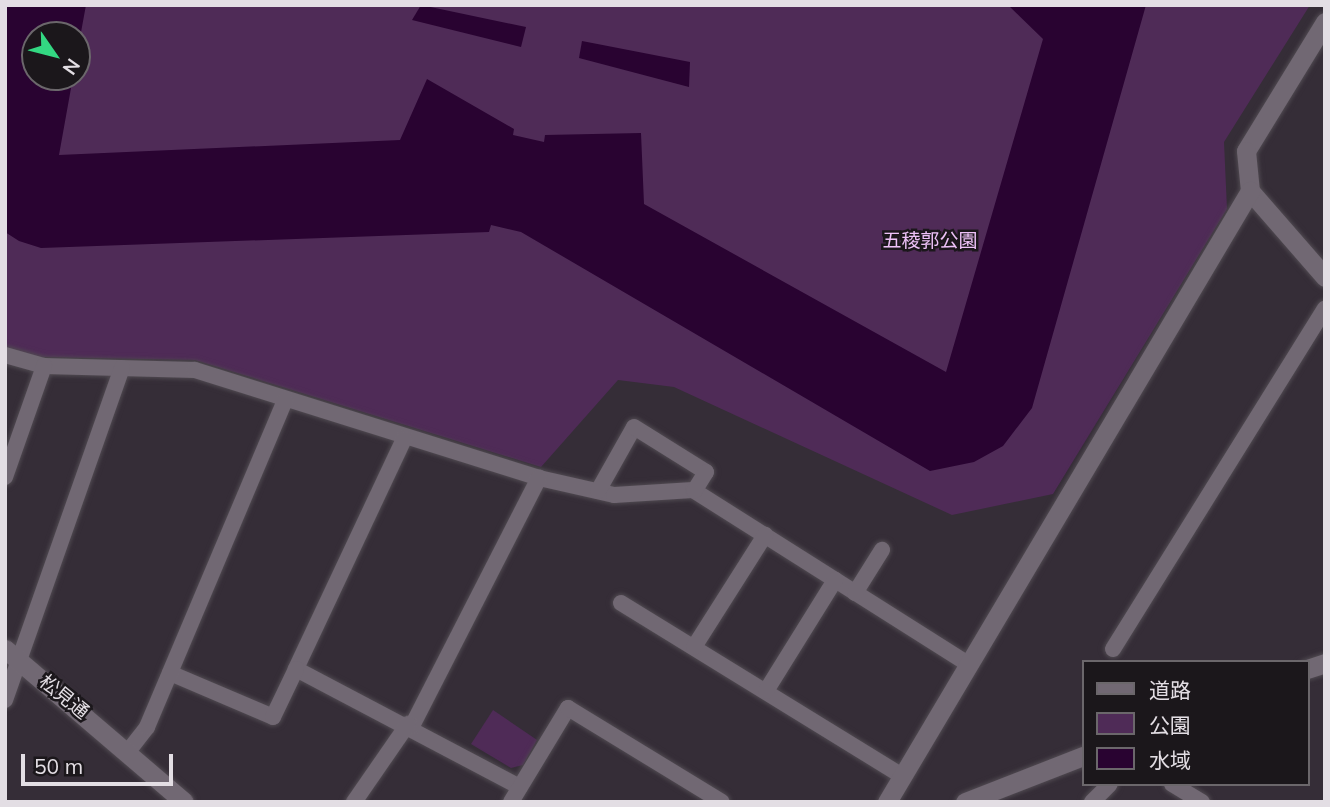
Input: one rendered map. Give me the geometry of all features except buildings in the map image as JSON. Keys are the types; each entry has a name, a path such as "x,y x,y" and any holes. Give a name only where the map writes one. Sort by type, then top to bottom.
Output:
{"street":[{"path":"1325,22 1246,150 1250,191 1325,278"},
{"path":"887,802 1250,191"},
{"path":"1113,649 1325,309"},
{"path":"5,355 44,366 195,370 404,439 539,478 636,496 694,491 968,664"},
{"path":"5,477 44,366"},
{"path":"5,700 12,655 122,368"},
{"path":"130,749 147,727 285,400"},
{"path":"598,491 634,427 706,472 694,491"},
{"path":"170,673 273,717 404,439"},
{"path":"354,802 410,725 539,478"},
{"path":"694,647 765,535"},
{"path":"855,593 882,550"},
{"path":"766,691 835,580"},
{"path":"621,603 901,775"},
{"name":"松見通","path":"12,655 130,749 184,802"},
{"path":"296,669 410,725 520,787"},
{"path":"511,802 568,708 722,802"},
{"path":"965,802 1082,756"},
{"path":"1092,802 1108,786"},
{"path":"1175,786 1202,802"}],"green space":[{"name":"五稜郭公園","path":"5,5 1310,5 1224,142 1227,209 1053,494 952,515 674,387 618,380 541,467 195,360 36,357 5,348"},
{"path":"493,710 537,740 523,765 511,768 471,744"}],"water":[{"path":"5,5 86,5 83,21 21,21 21,91 70,91 59,155 400,140 427,79 514,129 513,135 544,142 545,135 641,133 644,204 946,372 1043,39 1008,5 1146,5 1032,408 1003,446 974,462 930,471 521,232 491,225 489,232 41,248 19,241 5,232"},
{"path":"421,5 526,27 521,47 412,20"},
{"path":"582,41 690,62 689,87 579,58"}]}
